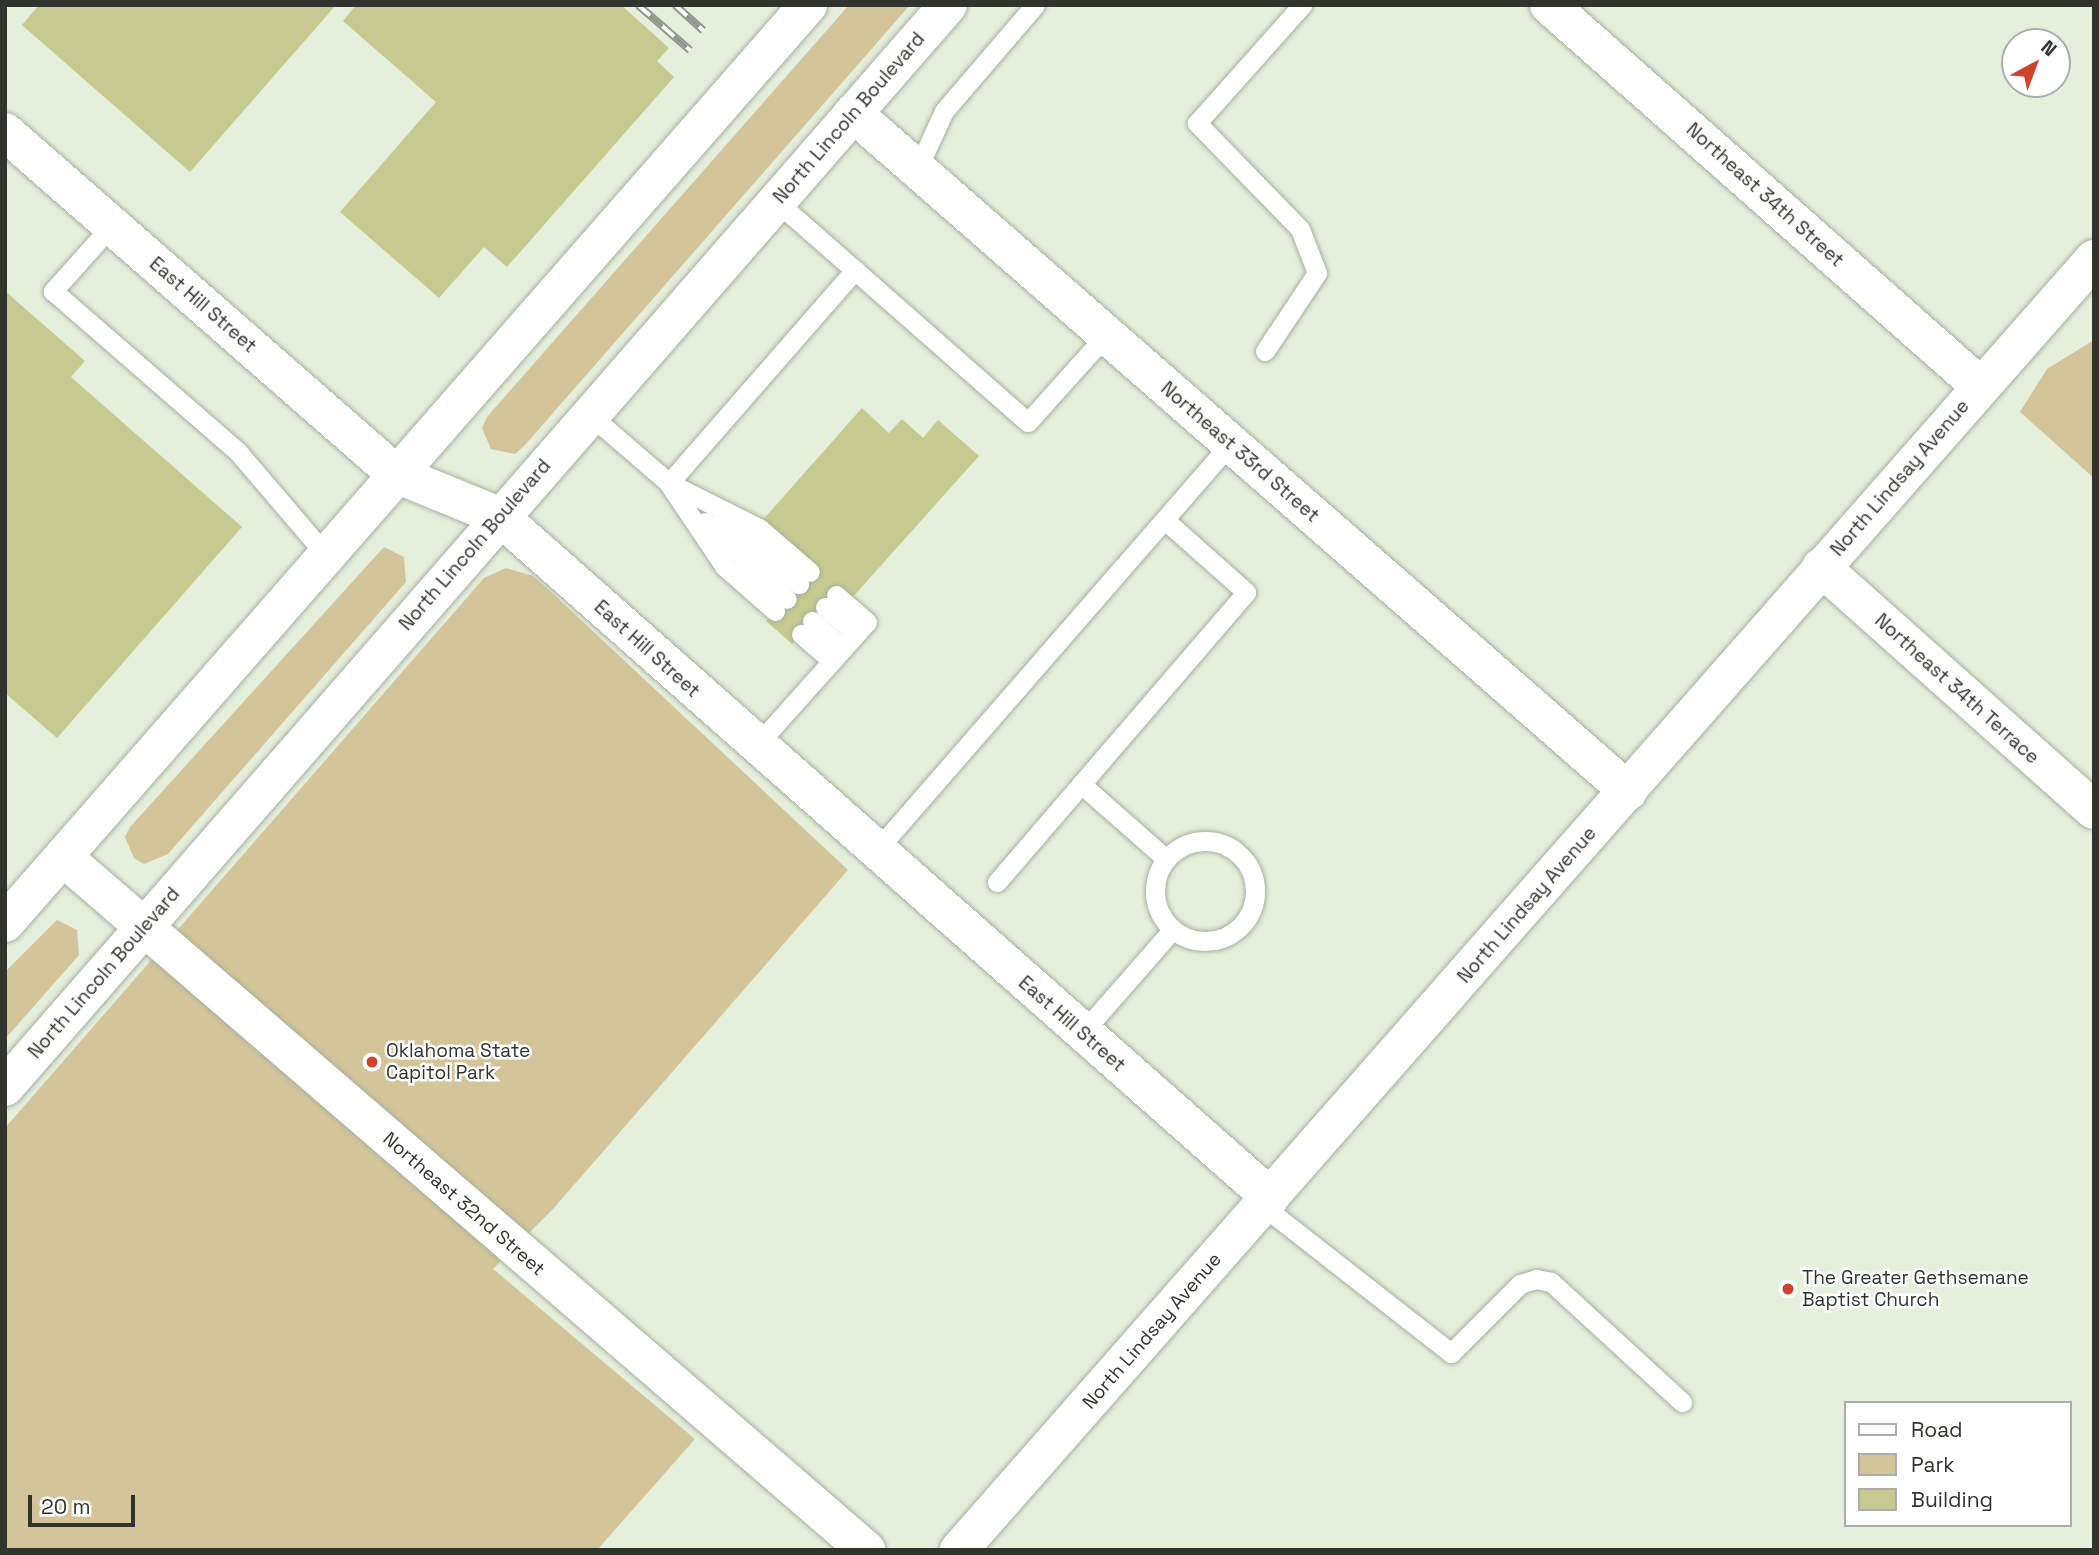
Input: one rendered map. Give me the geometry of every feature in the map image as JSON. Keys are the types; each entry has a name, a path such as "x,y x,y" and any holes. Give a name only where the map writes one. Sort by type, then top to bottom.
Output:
{"street":[{"path":"5,923 808,5"},
{"name":"North Lincoln Boulevard","path":"5,1087 499,516 948,5"},
{"name":"Northeast 34th Street","path":"1549,5 1980,386"},
{"name":"Northeast 33rd Street","path":"853,113 1628,791"},
{"name":"East Hill Street","path":"5,132 396,474 499,516 1082,1033 1266,1202"},
{"name":"North Lindsay Avenue","path":"959,1550 1628,791 1980,386 2094,260"},
{"name":"Northeast 34th Terrace","path":"1821,567 2094,810"},
{"name":"Northeast 32nd Street","path":"63,857 866,1550"}],"lane":[{"path":"917,170 944,111 1035,5"},
{"path":"1265,351 1317,274 1300,229 1197,123 1302,5"},
{"path":"776,201 1028,422 1106,335"},
{"path":"112,225 53,291 237,452 326,555"},
{"path":"668,484 855,270"},
{"path":"589,414 668,484 724,566 793,592 759,528 668,484"},
{"path":"875,852 1230,444"},
{"path":"998,882 1245,592 1165,520"},
{"path":"756,746 844,648 867,622 818,614 844,648"},
{"path":"1081,784 1167,859"},
{"path":"1212,841 1240,854 1255,882 1251,913 1229,935 1198,940 1174,929 1156,899 1155,884 1167,859 1182,846 1212,841"},
{"path":"1082,1033 1174,929"},
{"path":"1266,1202 1451,1353 1520,1284 1544,1280 1682,1402"}],"green space":[{"path":"849,5 910,5 525,445 515,454 491,449 482,428 487,417"},
{"path":"2094,340 2094,478 2020,412 2047,369"},
{"path":"384,547 404,557 406,582 168,854 144,864 134,858 125,837 130,827"},
{"name":"Oklahoma State Capitol Park","path":"506,568 533,576 549,590 848,870 553,1209 493,1269 695,1439 597,1550 5,1550 5,1128 484,578"},
{"path":"57,920 77,930 79,955 5,1039 5,972"}],"building":[{"path":"39,5 336,5 190,172 22,25"},
{"path":"356,5 621,5 669,48 657,61 674,77 507,267 484,247 439,298 340,212 436,102 343,21"},
{"path":"5,291 85,361 71,377 242,527 57,738 5,693"},
{"path":"862,408 889,433 902,419 923,438 938,420 979,456 851,599 840,590 792,644 766,621 813,569 761,522"}],"railway":[{"path":"638,5 690,50"},
{"path":"675,5 703,30"}],"place":[{"name":"Oklahoma State Capitol Park","path":"372,1062"},
{"name":"The Greater Gethsemane Baptist Church","path":"1788,1289"}]}
